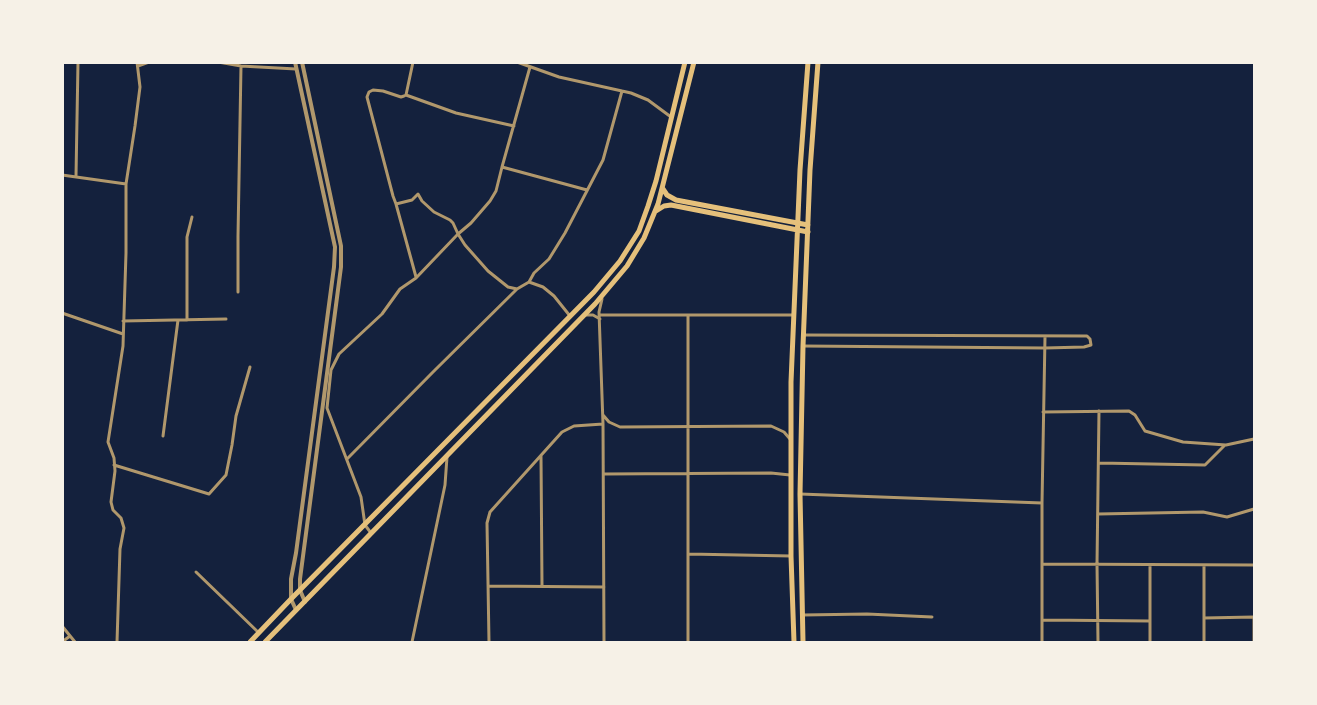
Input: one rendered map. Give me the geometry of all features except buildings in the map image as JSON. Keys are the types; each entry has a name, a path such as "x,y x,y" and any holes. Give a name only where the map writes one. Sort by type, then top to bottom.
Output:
{"main road":[{"path":"250,642 603,282 624,254 639,231 656,181 685,62"},
{"path":"265,642 584,316 631,259 644,238 663,189 694,62"},
{"path":"794,642 791,556 791,382 797,222 808,62"},
{"path":"803,642 800,494 803,346 810,170 818,62"},
{"path":"663,189 672,200 808,224"},
{"path":"655,213 661,207 671,205 808,232"},
{"path":"624,254 631,259"}],"street":[{"path":"76,176 78,62"},
{"path":"117,642 120,548 124,528 121,518 113,510 111,502 115,471 114,458 108,442 123,346 126,184 140,87 138,64 150,62"},
{"path":"218,62 241,66 296,69"},
{"path":"295,62 334,247 334,267 291,580 291,599 296,610"},
{"path":"302,62 341,246 341,260 302,570 300,590 305,602"},
{"path":"406,95 412,62"},
{"path":"517,62 559,76 631,93 648,100 671,117"},
{"path":"238,292 241,66"},
{"path":"371,533 365,525 361,497 327,408 331,370 339,354 382,314 400,288 416,278 471,223 490,201 496,191 530,67"},
{"path":"416,278 393,196 368,97 369,92 373,90 383,91 401,97 406,95 456,113 514,126"},
{"path":"347,460 427,377 517,289 529,282 534,272 549,259 565,233 603,160 622,91"},
{"path":"502,167 587,190"},
{"path":"62,175 126,184"},
{"path":"396,204 412,200 418,194 422,201 434,212 450,220 464,245 488,271 508,286 517,289"},
{"path":"187,320 187,237 192,217"},
{"path":"529,282 543,287 554,296 570,316"},
{"path":"604,294 600,303 604,474 604,642"},
{"path":"62,313 123,334"},
{"path":"584,316 793,315"},
{"path":"688,316 688,642"},
{"path":"163,436 178,320"},
{"path":"123,321 226,320"},
{"path":"803,346 1045,348 1084,347 1091,345 1090,339 1087,336 804,335"},
{"path":"1042,642 1045,337"},
{"path":"114,465 208,494 226,475 236,416 250,367"},
{"path":"1098,642 1099,411"},
{"path":"1043,412 1129,411 1135,414 1145,431 1183,442 1226,445 1254,439"},
{"path":"603,414 609,422 620,427 771,426 784,432 790,440"},
{"path":"489,642 487,523 492,508 562,432 569,427 578,425 603,424"},
{"path":"1099,463 1205,465 1226,445"},
{"path":"412,642 445,485 447,455"},
{"path":"541,455 542,586"},
{"path":"604,474 771,473 791,476"},
{"path":"800,494 1042,503"},
{"path":"1098,514 1203,512 1227,517 1254,508"},
{"path":"688,554 791,556"},
{"path":"1042,564 1254,565"},
{"path":"1150,565 1150,642"},
{"path":"1204,565 1204,642"},
{"path":"196,572 259,633"},
{"path":"488,586 604,587"},
{"path":"803,615 867,614 932,617"},
{"path":"1204,618 1254,617 1254,642"},
{"path":"1042,620 1150,621"},
{"path":"62,626 75,642"},
{"path":"62,642 70,636"}]}
